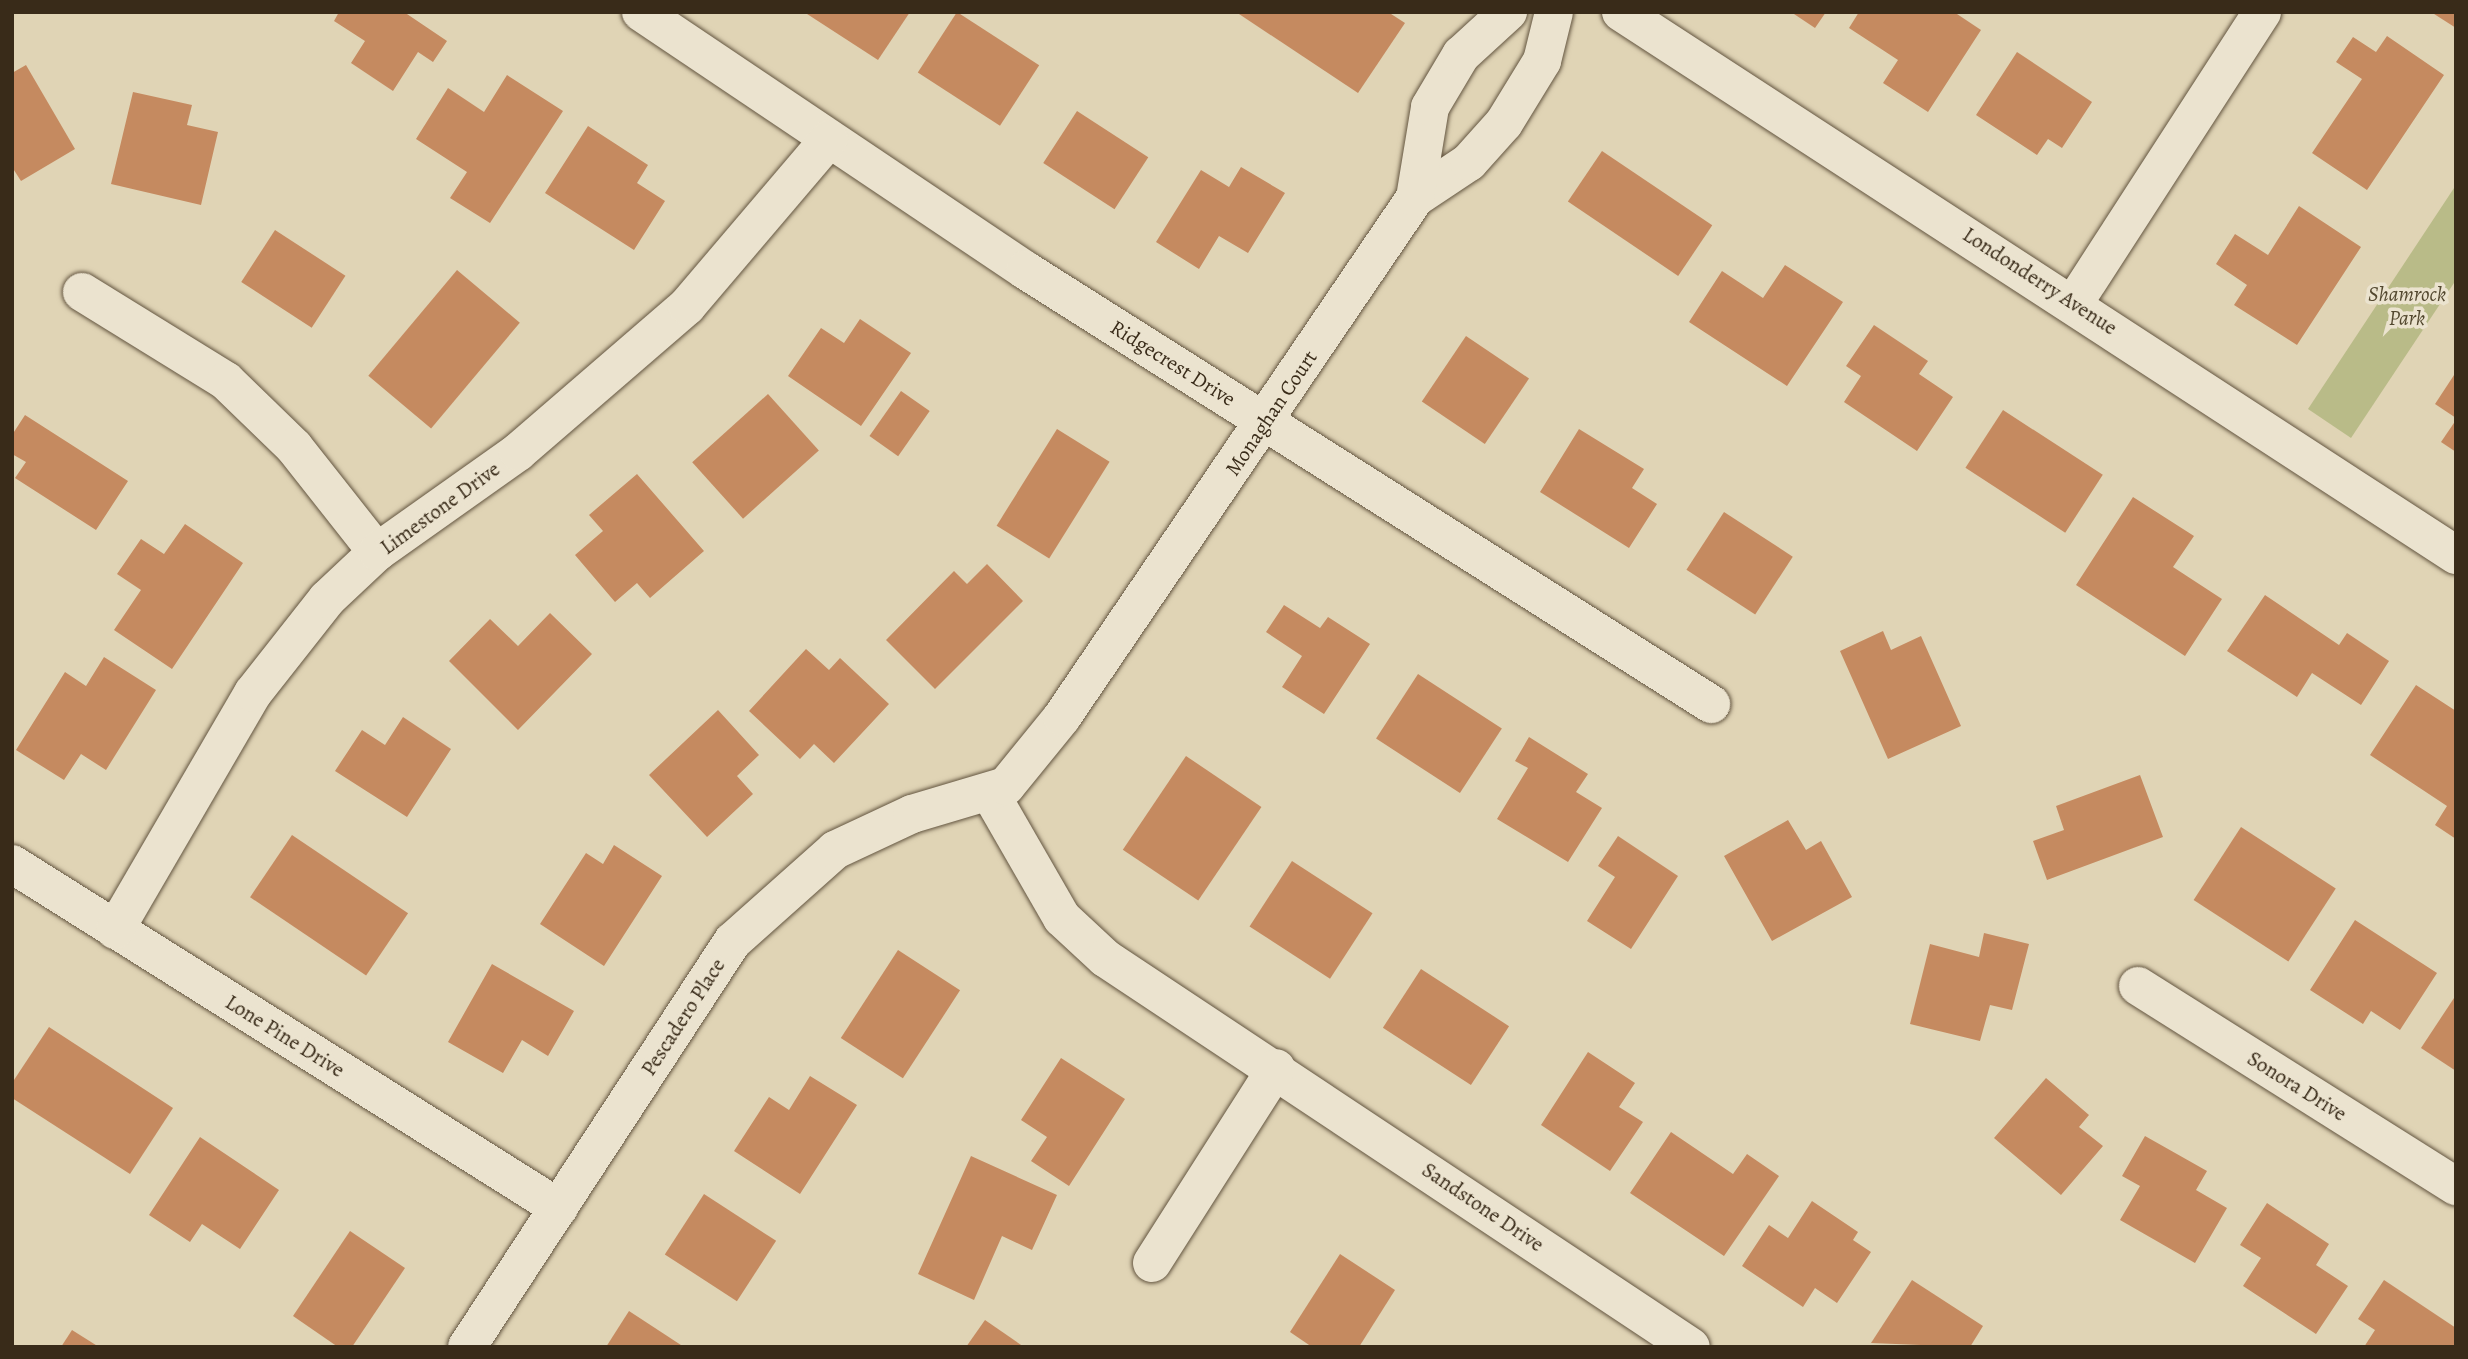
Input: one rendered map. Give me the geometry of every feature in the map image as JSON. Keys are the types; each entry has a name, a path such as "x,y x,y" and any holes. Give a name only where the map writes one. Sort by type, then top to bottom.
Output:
{"street":[{"name":"Ridgecrest Drive","path":"641,12 829,139 1711,704"},
{"name":"Monaghan Court","path":"990,793 1006,786 1062,717 1266,421 1415,198 1430,107 1461,55 1508,12"},
{"path":"1415,198 1469,162 1504,123 1542,61 1554,12"},
{"name":"Londonderry Avenue","path":"1621,12 2074,303 2456,555"},
{"path":"2074,303 2262,12"},
{"name":"Limestone Drive","path":"115,930 253,693 327,599 377,552 518,452 687,306 829,139"},
{"path":"82,292 226,381 294,447 377,552"},
{"name":"Sandstone Drive","path":"990,793 1062,918 1105,958 1276,1068 1691,1347"},
{"name":"Pescadero Place","path":"467,1347 733,941 784,891 846,845 912,814 990,793"},
{"name":"Lone Pine Drive","path":"12,864 559,1208"},
{"name":"Sonora Drive","path":"2138,986 2456,1186"},
{"path":"1152,1263 1276,1068"}],"green space":[{"name":"Shamrock Park","path":"2456,185 2456,280 2351,438 2308,409"}],"building":[{"path":"339,12 404,12 447,41 433,62 418,52 393,91 351,63 365,41 334,21"},
{"path":"804,12 910,12 878,60"},
{"path":"957,12 1039,65 1000,126 918,72"},
{"path":"1236,12 1388,12 1405,23 1358,93"},
{"path":"1791,12 1826,12 1815,28"},
{"path":"1859,12 1954,12 1981,30 1928,112 1883,83 1898,60 1849,28"},
{"path":"2431,12 2456,12 2456,28"},
{"path":"2387,36 2444,75 2367,190 2312,153 2362,79 2336,62 2353,37 2376,52"},
{"path":"2017,52 2092,102 2062,148 2048,139 2037,155 1976,115"},
{"path":"26,65 75,149 21,181 12,167 12,73"},
{"path":"507,75 563,111 490,223 450,198 467,172 416,139 448,88 484,112"},
{"path":"133,92 192,105 187,125 218,132 201,205 111,184"},
{"path":"1077,111 1148,157 1115,209 1043,163"},
{"path":"588,126 648,165 637,183 665,201 634,250 545,193"},
{"path":"1602,151 1712,225 1678,276 1568,202"},
{"path":"1241,167 1285,193 1248,253 1219,236 1199,269 1156,242 1201,170 1229,187"},
{"path":"2299,206 2361,247 2297,345 2234,305 2247,285 2216,264 2235,234 2268,255"},
{"path":"275,230 345,276 312,328 241,282"},
{"path":"1785,265 1843,302 1787,386 1689,322 1722,271 1763,298"},
{"path":"457,270 520,323 431,428 368,376"},
{"path":"860,319 911,353 861,426 788,376 821,328 844,343"},
{"path":"1874,325 1928,361 1919,374 1953,397 1917,451 1844,402 1861,376 1846,366"},
{"path":"1466,336 1529,378 1485,444 1422,401"},
{"path":"2456,372 2456,418 2435,404"},
{"path":"901,391 930,411 898,456 869,436"},
{"path":"768,394 819,450 743,519 692,462"},
{"path":"2003,410 2103,475 2065,533 1965,468"},
{"path":"25,415 128,481 96,530 15,478 26,462 12,454 12,435"},
{"path":"2456,420 2456,452 2441,442"},
{"path":"1057,429 1110,462 1049,559 997,526"},
{"path":"1579,429 1644,469 1632,488 1657,504 1629,548 1540,492"},
{"path":"637,474 704,551 650,598 637,583 615,602 575,555 603,531 589,515"},
{"path":"2133,497 2194,536 2173,567 2222,599 2185,656 2076,585"},
{"path":"1724,512 1793,557 1755,615 1686,570"},
{"path":"185,524 243,563 172,669 114,630 141,590 117,574 141,539 164,554"},
{"path":"987,564 1023,601 935,689 886,640 954,571 967,584"},
{"path":"2265,595 2339,645 2347,633 2389,661 2361,705 2312,673 2297,697 2227,651"},
{"path":"1284,605 1320,628 1328,617 1370,644 1324,714 1282,687 1302,656 1266,632"},
{"path":"550,613 592,654 518,730 449,661 490,619 518,646"},
{"path":"1883,631 1891,650 1921,636 1961,726 1888,759 1840,651"},
{"path":"806,649 829,670 840,658 889,704 834,763 814,744 800,759 749,711"},
{"path":"104,657 156,690 106,770 81,754 64,780 16,750 65,672 86,686"},
{"path":"1418,674 1502,728 1460,793 1376,739"},
{"path":"2416,685 2456,711 2456,839 2435,825 2447,806 2370,755"},
{"path":"718,710 759,755 737,776 753,794 707,837 649,775"},
{"path":"403,717 451,749 407,817 335,771 362,730 385,745"},
{"path":"1529,737 1588,774 1576,792 1602,808 1568,862 1497,819 1528,768 1515,761"},
{"path":"1186,756 1261,807 1198,901 1123,850"},
{"path":"2140,775 2163,837 2047,880 2033,841 2064,830 2056,806"},
{"path":"1788,820 1806,850 1821,841 1852,897 1772,941 1724,856"},
{"path":"2241,827 2336,889 2288,962 2194,900"},
{"path":"292,835 408,913 366,975 250,897"},
{"path":"1618,836 1678,876 1631,949 1587,921 1615,877 1598,866"},
{"path":"614,845 662,876 604,966 540,924 586,853 603,864"},
{"path":"1292,861 1373,913 1330,979 1250,926"},
{"path":"2355,920 2437,973 2400,1030 2371,1011 2363,1024 2310,990"},
{"path":"1984,933 2029,944 2012,1010 1990,1005 1980,1041 1910,1024 1930,944 1979,957"},
{"path":"898,950 960,990 903,1078 841,1038"},
{"path":"492,964 574,1011 548,1056 522,1040 503,1073 448,1042"},
{"path":"1421,969 1509,1026 1471,1085 1383,1028"},
{"path":"2456,995 2456,1071 2421,1048"},
{"path":"49,1027 173,1108 130,1174 12,1098 12,1083"},
{"path":"1588,1052 1635,1083 1619,1107 1643,1122 1610,1171 1541,1125"},
{"path":"1061,1058 1125,1099 1069,1186 1031,1161 1047,1137 1021,1120"},
{"path":"810,1076 857,1105 800,1194 734,1151 769,1097 789,1110"},
{"path":"2046,1078 2089,1115 2079,1127 2103,1146 2061,1195 1994,1138"},
{"path":"1671,1132 1733,1174 1747,1154 1779,1176 1724,1256 1630,1193"},
{"path":"2145,1136 2207,1171 2196,1190 2227,1208 2195,1263 2120,1220 2140,1186 2122,1176"},
{"path":"200,1137 279,1190 240,1249 202,1224 190,1242 149,1215"},
{"path":"971,1156 1057,1195 1032,1250 1002,1236 974,1300 918,1274"},
{"path":"704,1194 776,1241 737,1301 665,1254"},
{"path":"1812,1201 1858,1232 1853,1240 1871,1252 1837,1303 1815,1288 1803,1307 1742,1266 1769,1225 1788,1238"},
{"path":"2267,1203 2329,1244 2316,1265 2348,1286 2316,1334 2243,1286 2261,1258 2240,1245"},
{"path":"350,1231 405,1268 352,1347 338,1347 293,1316"},
{"path":"1340,1254 1395,1290 1359,1347 1312,1347 1290,1332"},
{"path":"1912,1280 1983,1326 1970,1347 1871,1343"},
{"path":"2384,1280 2456,1328 2456,1347 2364,1347 2375,1330 2358,1319"},
{"path":"629,1311 684,1347 606,1347"},
{"path":"985,1320 1024,1347 966,1347"},
{"path":"72,1330 99,1347 61,1347"}]}
